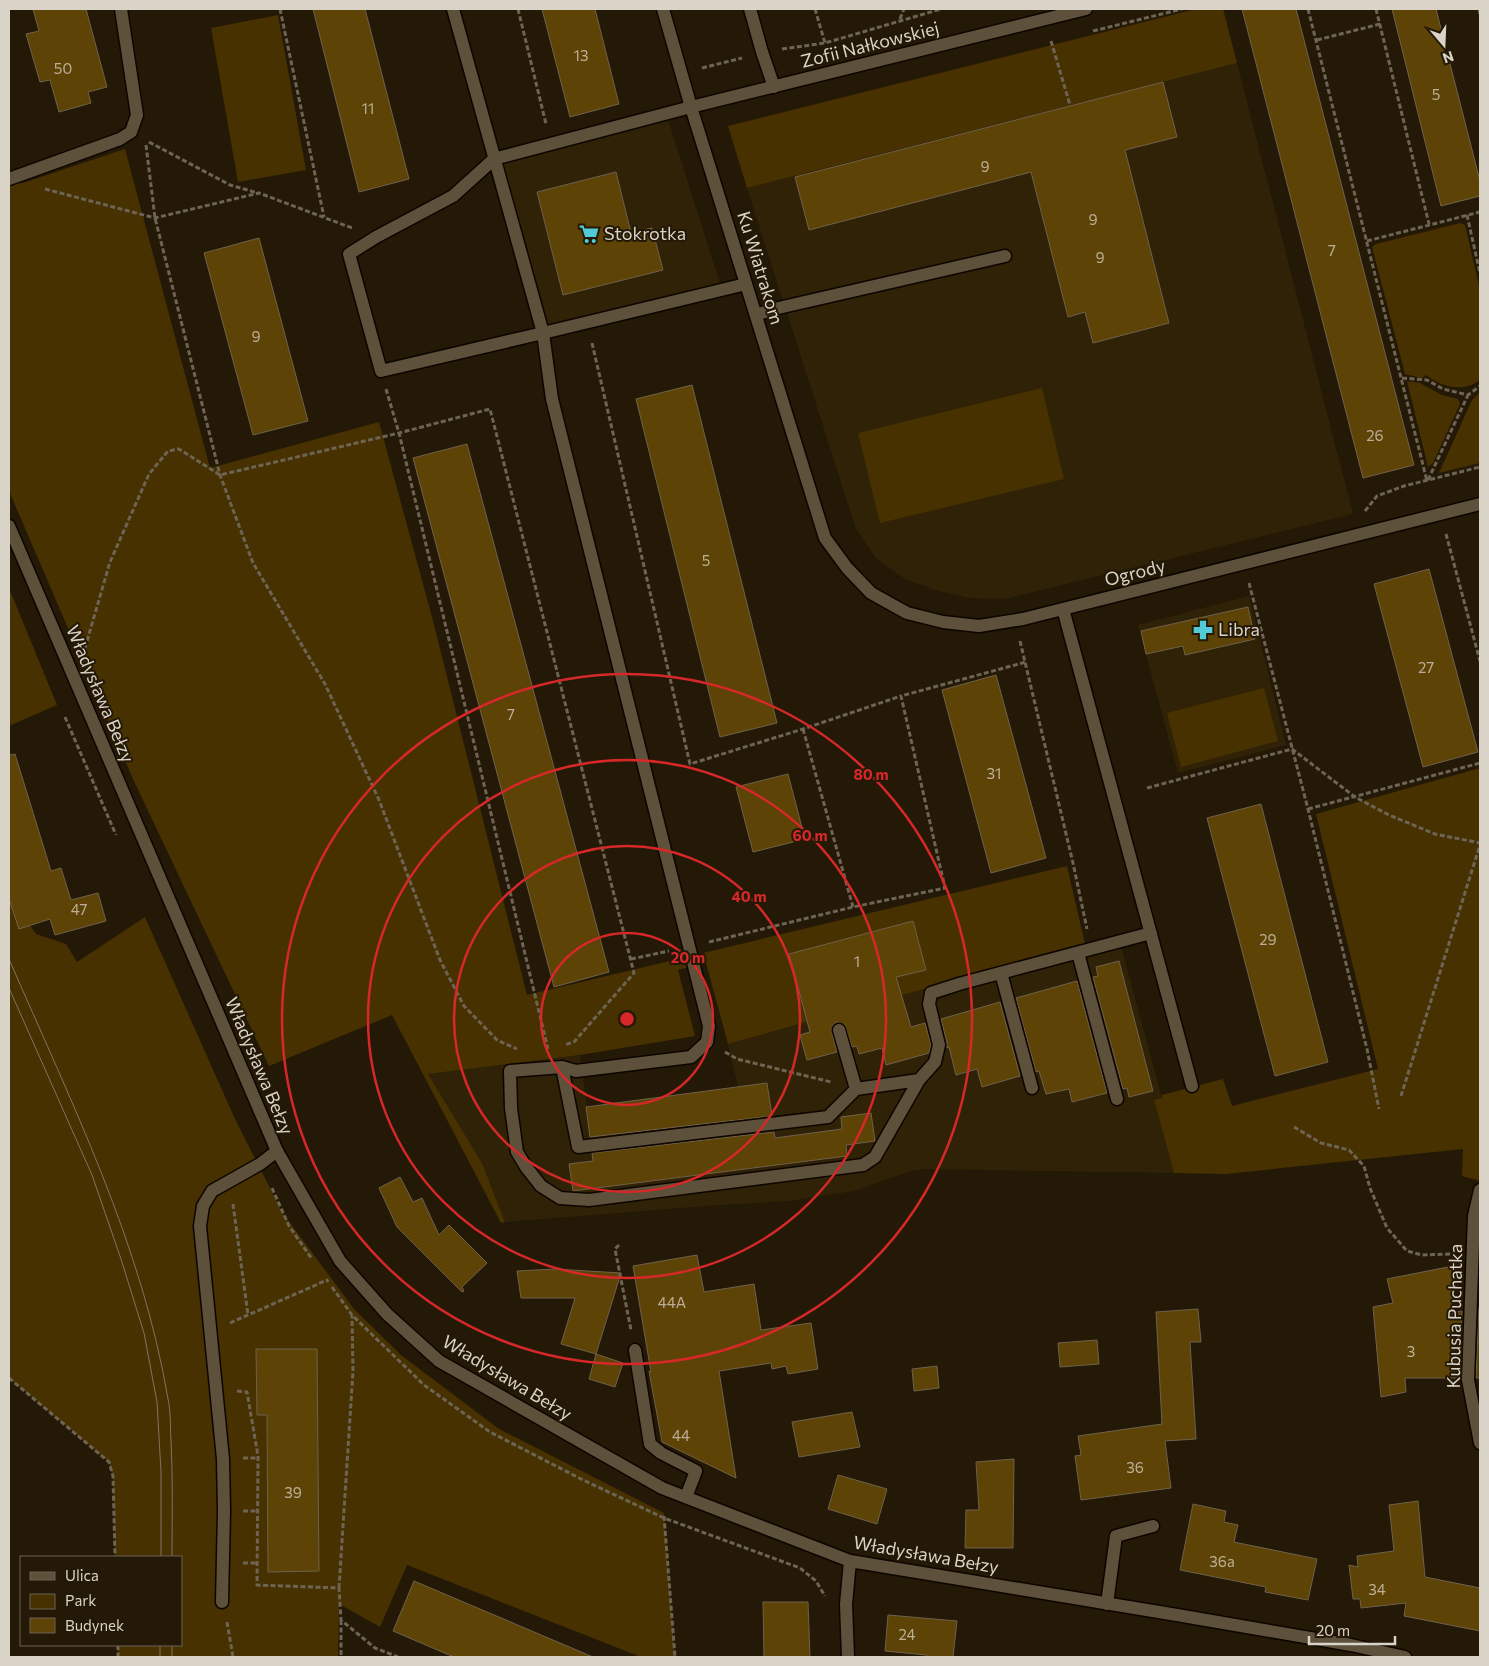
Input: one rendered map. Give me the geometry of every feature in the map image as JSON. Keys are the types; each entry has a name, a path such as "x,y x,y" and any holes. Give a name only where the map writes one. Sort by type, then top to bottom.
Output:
{"street":[{"path":"9,179 120,140 131,132 137,116 121,9"},
{"path":"453,9 543,334 552,399 709,1026 707,1042 691,1057 576,1071 562,1067 510,1071 511,1108 517,1152 526,1167 541,1186 560,1198 589,1200 863,1165 875,1157 919,1080 935,1062 939,1045 928,1004 931,993 1151,933"},
{"name":"Ku Wiatrakom","path":"663,9 691,107 825,538"},
{"path":"750,9 774,87"},
{"name":"Zofii Nałkowskiej","path":"494,159 691,107 1086,9"},
{"path":"494,159 452,196 376,237 349,254 381,371 543,334 746,284"},
{"path":"756,315 774,309 1004,256"},
{"name":"Ogrody","path":"825,538 846,568 871,593 907,613 943,622 979,626 1023,619 1480,504"},
{"name":"Władysława Bełzy","path":"9,526 276,1152 340,1261 386,1314 439,1361 662,1488 850,1561 1351,1645 1405,1657"},
{"path":"1064,609 1192,1086"},
{"path":"1078,953 1117,1099"},
{"path":"1001,973 1032,1088"},
{"path":"839,1030 856,1088"},
{"path":"562,1067 578,1147 828,1117 856,1088 919,1080"},
{"path":"222,1602 223,1459 200,1226 203,1206 212,1191 260,1164 276,1152"},
{"name":"Kubusia Puchatka","path":"1480,1190 1474,1216 1468,1380 1480,1443"},
{"path":"635,1350 650,1444 661,1453 696,1471 686,1497"},
{"path":"1107,1604 1116,1536 1153,1526"},
{"path":"848,1657 846,1604 850,1561"}],"path":[{"path":"280,9 324,217"},
{"path":"518,9 551,144"},
{"path":"815,9 825,43"},
{"path":"900,20 904,9"},
{"path":"694,71 762,52 825,43 942,9"},
{"path":"1089,32 1182,9"},
{"path":"1308,9 1428,481"},
{"path":"1376,9 1429,224"},
{"path":"1479,9 1480,14"},
{"path":"1317,40 1380,24"},
{"path":"1060,39 1051,41 1070,105"},
{"path":"376,237 259,193 230,185 146,140 155,218 220,475 253,563 325,684 370,782 440,960 464,1006 497,1040 518,1050"},
{"path":"9,179 155,218 259,193"},
{"path":"1367,241 1480,212"},
{"path":"1467,215 1480,273"},
{"path":"587,322 690,764 901,696 1026,662"},
{"path":"381,371 399,433 548,1049"},
{"path":"1402,378 1427,380 1443,389 1468,395"},
{"path":"1428,481 1468,395 1480,386"},
{"path":"72,674 85,648 110,562 149,474 168,451 179,449 220,475 399,433 490,409 634,972 574,1042 540,1050"},
{"path":"1360,516 1377,496 1404,486 1480,466"},
{"path":"1444,529 1480,661"},
{"path":"1248,579 1308,809 1367,1049 1379,1109"},
{"path":"1018,635 1073,864 1091,949"},
{"path":"631,959 731,938 853,907 946,888 901,696"},
{"path":"803,729 853,907"},
{"path":"1147,788 1292,749"},
{"path":"1292,749 1355,796 1389,815 1435,834 1480,844 1401,1096"},
{"path":"1308,809 1480,762"},
{"path":"707,1042 712,1043 737,1059 856,1088"},
{"path":"1294,1126 1321,1144 1349,1150 1364,1166 1370,1188 1386,1228 1407,1251 1422,1254 1473,1254"},
{"path":"230,1180 248,1315"},
{"path":"619,1245 614,1248 635,1350"},
{"path":"211,1332 327,1280 352,1316 354,1371 339,1588 341,1657"},
{"path":"9,1378 109,1462 113,1476 115,1556"},
{"path":"247,1392 258,1458 257,1585 339,1588"},
{"path":"246,1458 258,1458"},
{"path":"662,1488 675,1657"},
{"path":"222,1602 233,1657"},
{"path":"340,1620 374,1648 398,1657"}],"shaded area":[{"path":"1237,63 1353,514 1005,599 970,598 938,591 905,579 876,558 856,529 747,188"},
{"path":"666,113 722,290 543,333 494,160"},
{"path":"1249,596 1286,745 1178,773 1138,625"},
{"path":"1118,935 1162,1098 1154,1101 1174,1173 924,1169 911,1171 854,1191 788,1201 505,1222 482,1163 428,1074 580,1055 587,1107 738,1087 728,1044"}],"green space":[{"path":"1196,9 1223,9 1237,63 747,188 728,126"},
{"path":"278,15 306,170 238,182 211,28"},
{"path":"125,149 210,468 379,422 432,617 527,995 1067,866 1085,944 728,1044 706,963 678,970 695,1036 580,1055 428,1074 482,1163 505,1222 501,1223 392,1015 269,1066 133,779 9,491 9,184 23,183"},
{"path":"1460,223 1465,225 1480,290 1480,380 1466,386 1452,387 1439,383 1426,375 1422,378 1405,374 1372,247 1376,244"},
{"path":"1407,381 1420,383 1442,395 1458,399 1460,404 1433,463 1428,467"},
{"path":"1042,388 1064,479 880,523 858,433"},
{"path":"1480,392 1480,463 1439,473 1472,400"},
{"path":"9,588 57,705 9,726"},
{"path":"1264,688 1278,741 1181,767 1167,713"},
{"path":"1480,768 1480,1181 1462,1176 1463,1149 1226,1174 1174,1173 1154,1100 1162,1098 1162,1095 1223,1079 1232,1106 1378,1069 1316,814"},
{"path":"9,889 12,898 36,934 66,944 77,962 145,917 235,1119 282,1212 354,1309 401,1355 499,1429 664,1513 675,1657 641,1657 407,1565 380,1627 339,1604 338,1657 118,1657 118,1646 182,1646 182,1556 115,1556 113,1476 109,1462 9,1378"}],"building":[{"path":"33,9 86,9 107,87 88,92 91,103 59,112 50,80 40,82 26,34 39,31"},
{"path":"313,9 365,9 409,179 359,192"},
{"path":"542,9 595,9 619,104 570,117"},
{"path":"1242,9 1296,9 1414,465 1363,478"},
{"path":"1392,9 1436,9 1480,181 1480,196 1441,206"},
{"path":"1163,82 1177,137 1125,150 1169,323 1093,343 1085,312 1068,317 1031,172 809,230 795,177"},
{"name":"Stokrotka","path":"616,172 631,233 652,228 663,270 563,295 537,192"},
{"path":"259,238 308,421 253,435 204,253"},
{"path":"692,385 777,723 720,737 636,399"},
{"path":"467,444 609,972 554,987 413,458"},
{"path":"1429,569 1478,752 1423,767 1374,584"},
{"path":"1248,607 1255,639 1185,655 1183,646 1146,654 1141,631"},
{"path":"996,675 1046,858 991,873 942,690"},
{"path":"15,754 51,871 61,868 71,900 98,893 106,921 55,935 50,919 19,929 9,899 9,755"},
{"path":"788,774 805,839 753,852 736,787"},
{"path":"1261,804 1328,1062 1275,1076 1207,818"},
{"path":"913,921 926,970 896,977 911,1027 925,1023 931,1045 929,1053 886,1065 882,1048 859,1054 857,1046 852,1047 845,1025 837,1022 831,1029 837,1052 807,1060 800,1035 810,1032 789,954"},
{"path":"1119,961 1153,1091 1129,1097 1127,1088 1123,1089 1093,977 1098,976 1096,967"},
{"path":"1077,981 1107,1093 1072,1102 1069,1089 1046,1094 1039,1071 1036,1072 1016,998"},
{"path":"1000,1002 1020,1076 982,1087 977,1069 956,1075 949,1047 947,1048 941,1019"},
{"path":"767,1083 772,1116 590,1137 586,1107"},
{"path":"871,1113 875,1141 846,1145 847,1156 573,1191 569,1164 593,1161 592,1153 774,1132 775,1138 842,1129 841,1117"},
{"path":"400,1177 413,1202 422,1198 439,1235 449,1225 487,1263 462,1287 464,1291 462,1292 397,1227 379,1188"},
{"path":"697,1255 704,1292 754,1284 761,1330 811,1323 818,1369 788,1374 786,1366 772,1369 771,1363 719,1371 736,1478 662,1442 649,1371 651,1372 633,1266"},
{"path":"1453,1266 1451,1313 1462,1311 1460,1378 1405,1378 1406,1392 1381,1397 1373,1307 1393,1303 1387,1279"},
{"path":"555,1269 621,1273 596,1354 561,1344 575,1298 521,1298 517,1271"},
{"path":"1479,1308 1480,1378 1476,1378"},
{"path":"1198,1309 1201,1342 1190,1342 1196,1439 1165,1441 1171,1488 1081,1500 1075,1456 1081,1455 1078,1436 1162,1424 1156,1312"},
{"path":"1097,1340 1099,1364 1060,1367 1058,1343"},
{"path":"256,1349 317,1349 319,1571 268,1572 267,1415 257,1415"},
{"path":"596,1354 623,1363 615,1387 589,1379"},
{"path":"937,1366 939,1388 914,1391 912,1369"},
{"path":"852,1412 860,1447 799,1457 792,1422"},
{"path":"1014,1459 1013,1548 965,1548 966,1510 979,1510 976,1462"},
{"path":"838,1475 887,1489 877,1524 828,1509"},
{"path":"1418,1501 1425,1577 1480,1588 1480,1631 1404,1616 1406,1603 1361,1608 1360,1599 1353,1599 1349,1565 1358,1567 1357,1556 1394,1551 1389,1505"},
{"path":"1193,1504 1226,1511 1224,1522 1238,1525 1234,1542 1317,1559 1308,1600 1265,1592 1266,1587 1180,1570"},
{"path":"414,1581 593,1657 454,1657 393,1631"},
{"path":"763,1602 808,1602 810,1657 764,1657"},
{"path":"888,1615 957,1621 953,1657 926,1657 926,1655 885,1651"}],"tram line":[{"path":"9,959 102,1174 123,1229 141,1285 156,1341 170,1409 172,1556"},
{"path":"9,988 92,1175 144,1333 157,1402 161,1472 161,1556"},
{"path":"160,1646 160,1657"},
{"path":"172,1646 172,1657"}],"place":[{"name":"Stokrotka","path":"589,234"},
{"name":"Libra","path":"1203,630"}]}
